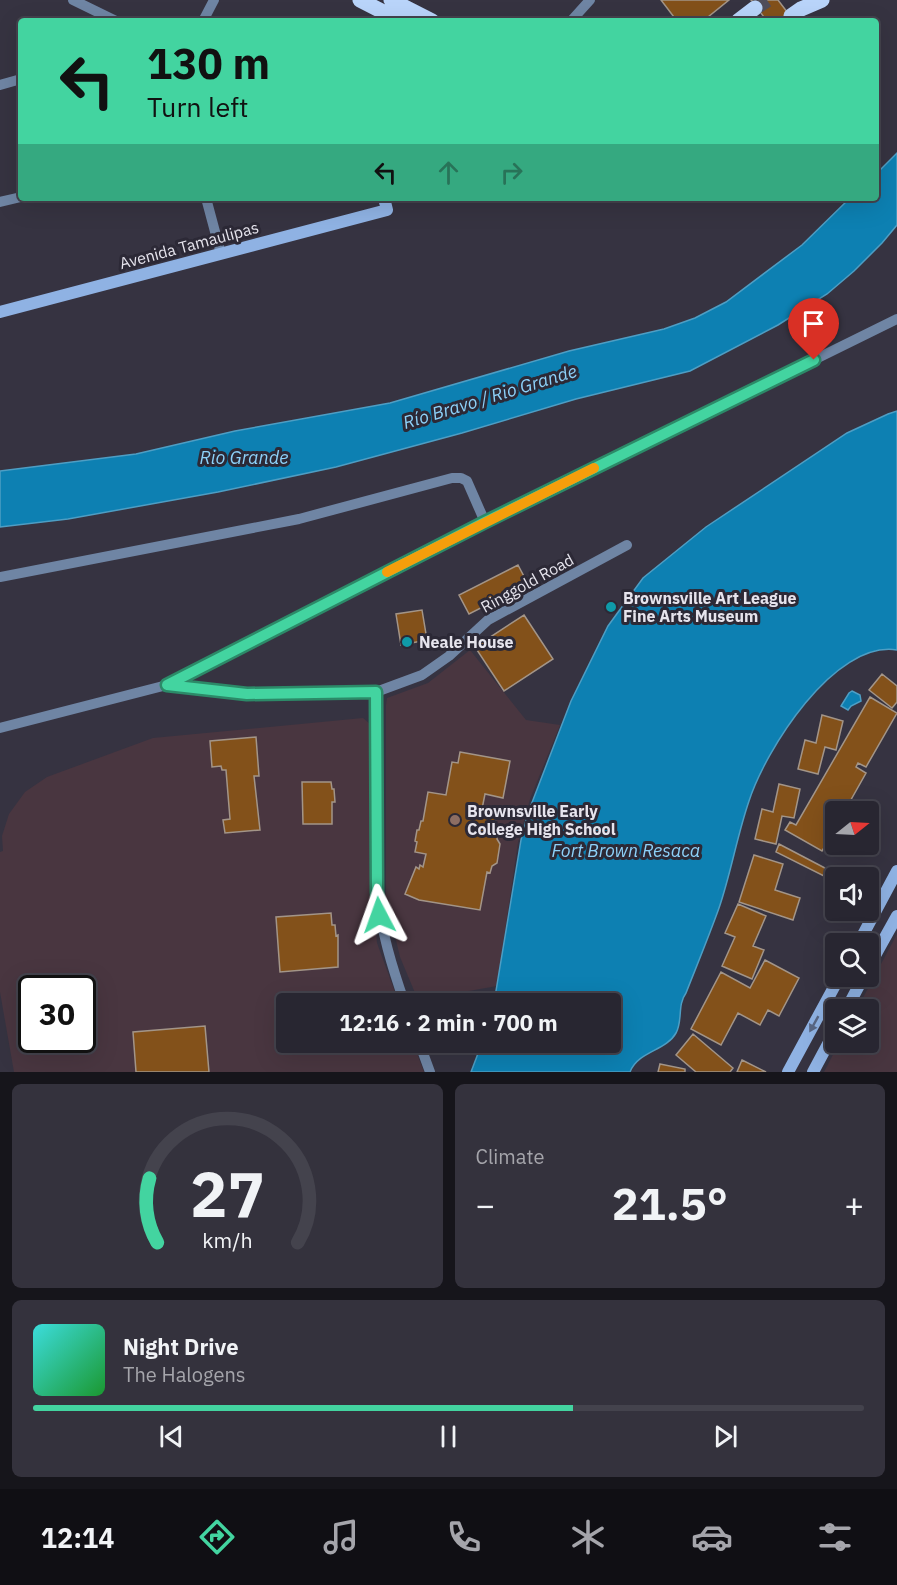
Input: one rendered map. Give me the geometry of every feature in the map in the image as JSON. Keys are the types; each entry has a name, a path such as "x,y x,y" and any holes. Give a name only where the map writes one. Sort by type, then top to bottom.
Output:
{"main road":[{"path":"360,0 421,18"},
{"path":"791,16 822,0"},
{"path":"742,18 755,8"}],"street":[{"path":"73,0 110,18"},
{"path":"205,18 214,0"},
{"path":"574,18 590,0"},
{"path":"0,85 18,81"},
{"path":"0,202 18,198"},
{"path":"207,201 221,254"},
{"name":"Avenida Tamaulipas","path":"0,312 221,254 386,204"},
{"path":"0,728 167,685 485,522 897,319"},
{"path":"0,577 299,519 452,478 467,481 485,522"},
{"name":"Ringgold Road","path":"167,685 247,694 376,692 422,675 449,656 488,620 627,545"},
{"path":"376,692 377,892 386,948 401,993"},
{"path":"864,933 897,871"},
{"path":"879,948 897,916"},
{"path":"788,1072 834,987"},
{"path":"813,1072 825,1050"},
{"path":"423,1053 430,1072"}],"shaded area":[{"name":"Brownsville Early College High School","path":"470,650 526,720 560,725 530,799 518,842 497,986 458,993 415,993 400,957 386,897 387,698 428,683"},
{"path":"363,718 370,724 370,860 377,943 395,993 276,993 276,1053 417,1053 424,1072 14,1072 0,992 0,852 3,851 2,836 9,814 25,792 47,777 153,738"},
{"path":"897,934 897,1072 824,1072 834,1053 879,1053 879,999 862,999 869,987 879,987 879,968"}],"water":[{"name":"Rio Grande","path":"897,153 897,225 882,243 827,294 778,325 690,371 576,399 336,467 218,492 68,519 0,527 0,471 136,454 235,431 390,403 569,351 664,329 695,318 726,302 802,245 847,201 879,201 879,171"},
{"name":"Fort Brown Resaca","path":"897,411 897,650 873,652 850,662 827,680 805,703 770,755 749,801 719,908 682,1003 676,1033 666,1044 639,1060 630,1072 471,1072 478,1053 621,1053 621,993 496,993 521,840 528,813 571,701 608,626 643,578 706,527 847,433"},
{"path":"852,691 860,695 861,701 848,710 841,706"}],"building":[{"path":"661,0 729,0 707,18 675,18"},
{"path":"751,0 778,0 792,18 765,18"},
{"path":"518,565 528,584 469,614 459,595"},
{"path":"422,610 427,640 401,645 396,614"},
{"path":"524,615 553,659 504,691 475,647"},
{"path":"882,674 897,686 897,702 892,708 869,690"},
{"path":"870,697 897,713 866,767 858,763 856,767 866,773 850,801 825,801 825,846 822,851 785,830 790,822 796,825"},
{"path":"822,715 843,721 836,750 825,747 818,774 798,769 805,740 816,743"},
{"path":"256,737 259,776 254,776 260,830 225,833 223,820 230,819 226,770 222,770 221,766 212,767 210,741"},
{"path":"460,752 510,761 503,798 485,794 481,814 496,817 494,831 498,832 497,839 500,844 497,863 492,866 490,873 487,872 480,910 419,900 405,894 416,867 419,869 420,865 423,867 426,854 415,852 417,842 415,841 417,830 423,821 428,792 446,795 452,762 458,763"},
{"path":"302,782 331,782 335,802 332,802 332,824 303,824"},
{"path":"779,784 800,789 794,818 782,816 776,844 755,839 762,809 773,812"},
{"path":"779,844 825,868 825,876 776,852"},
{"path":"754,855 783,864 775,890 800,898 793,920 739,902"},
{"path":"738,904 766,916 753,946 764,950 752,979 722,966 735,937 725,933"},
{"path":"331,913 332,925 335,925 336,936 338,935 338,967 280,972 276,917"},
{"path":"765,960 799,978 779,1016 768,1010 760,1025 738,1013 721,1045 691,1029 721,972 750,988"},
{"path":"205,1026 209,1072 136,1072 133,1032"},
{"path":"693,1034 733,1068 730,1072 696,1072 676,1055"},
{"path":"742,1060 766,1072 737,1072"},
{"path":"660,1064 685,1069 685,1072 658,1072"}],"tunnel":[{"path":"755,8 767,0"}],"slow traffic":[{"path":"387,572 594,468"}],"place":[{"name":"Brownsville Art League Fine Arts Museum","path":"611,607"},
{"name":"Neale House","path":"407,642"},
{"name":"Brownsville Early College High School","path":"455,820"}],"route":[{"path":"379,915 376,692 247,694 167,685 485,522 814,360"}],"water label":[{"name":"Río Bravo / Rio Grande","path":"490,397"}]}
